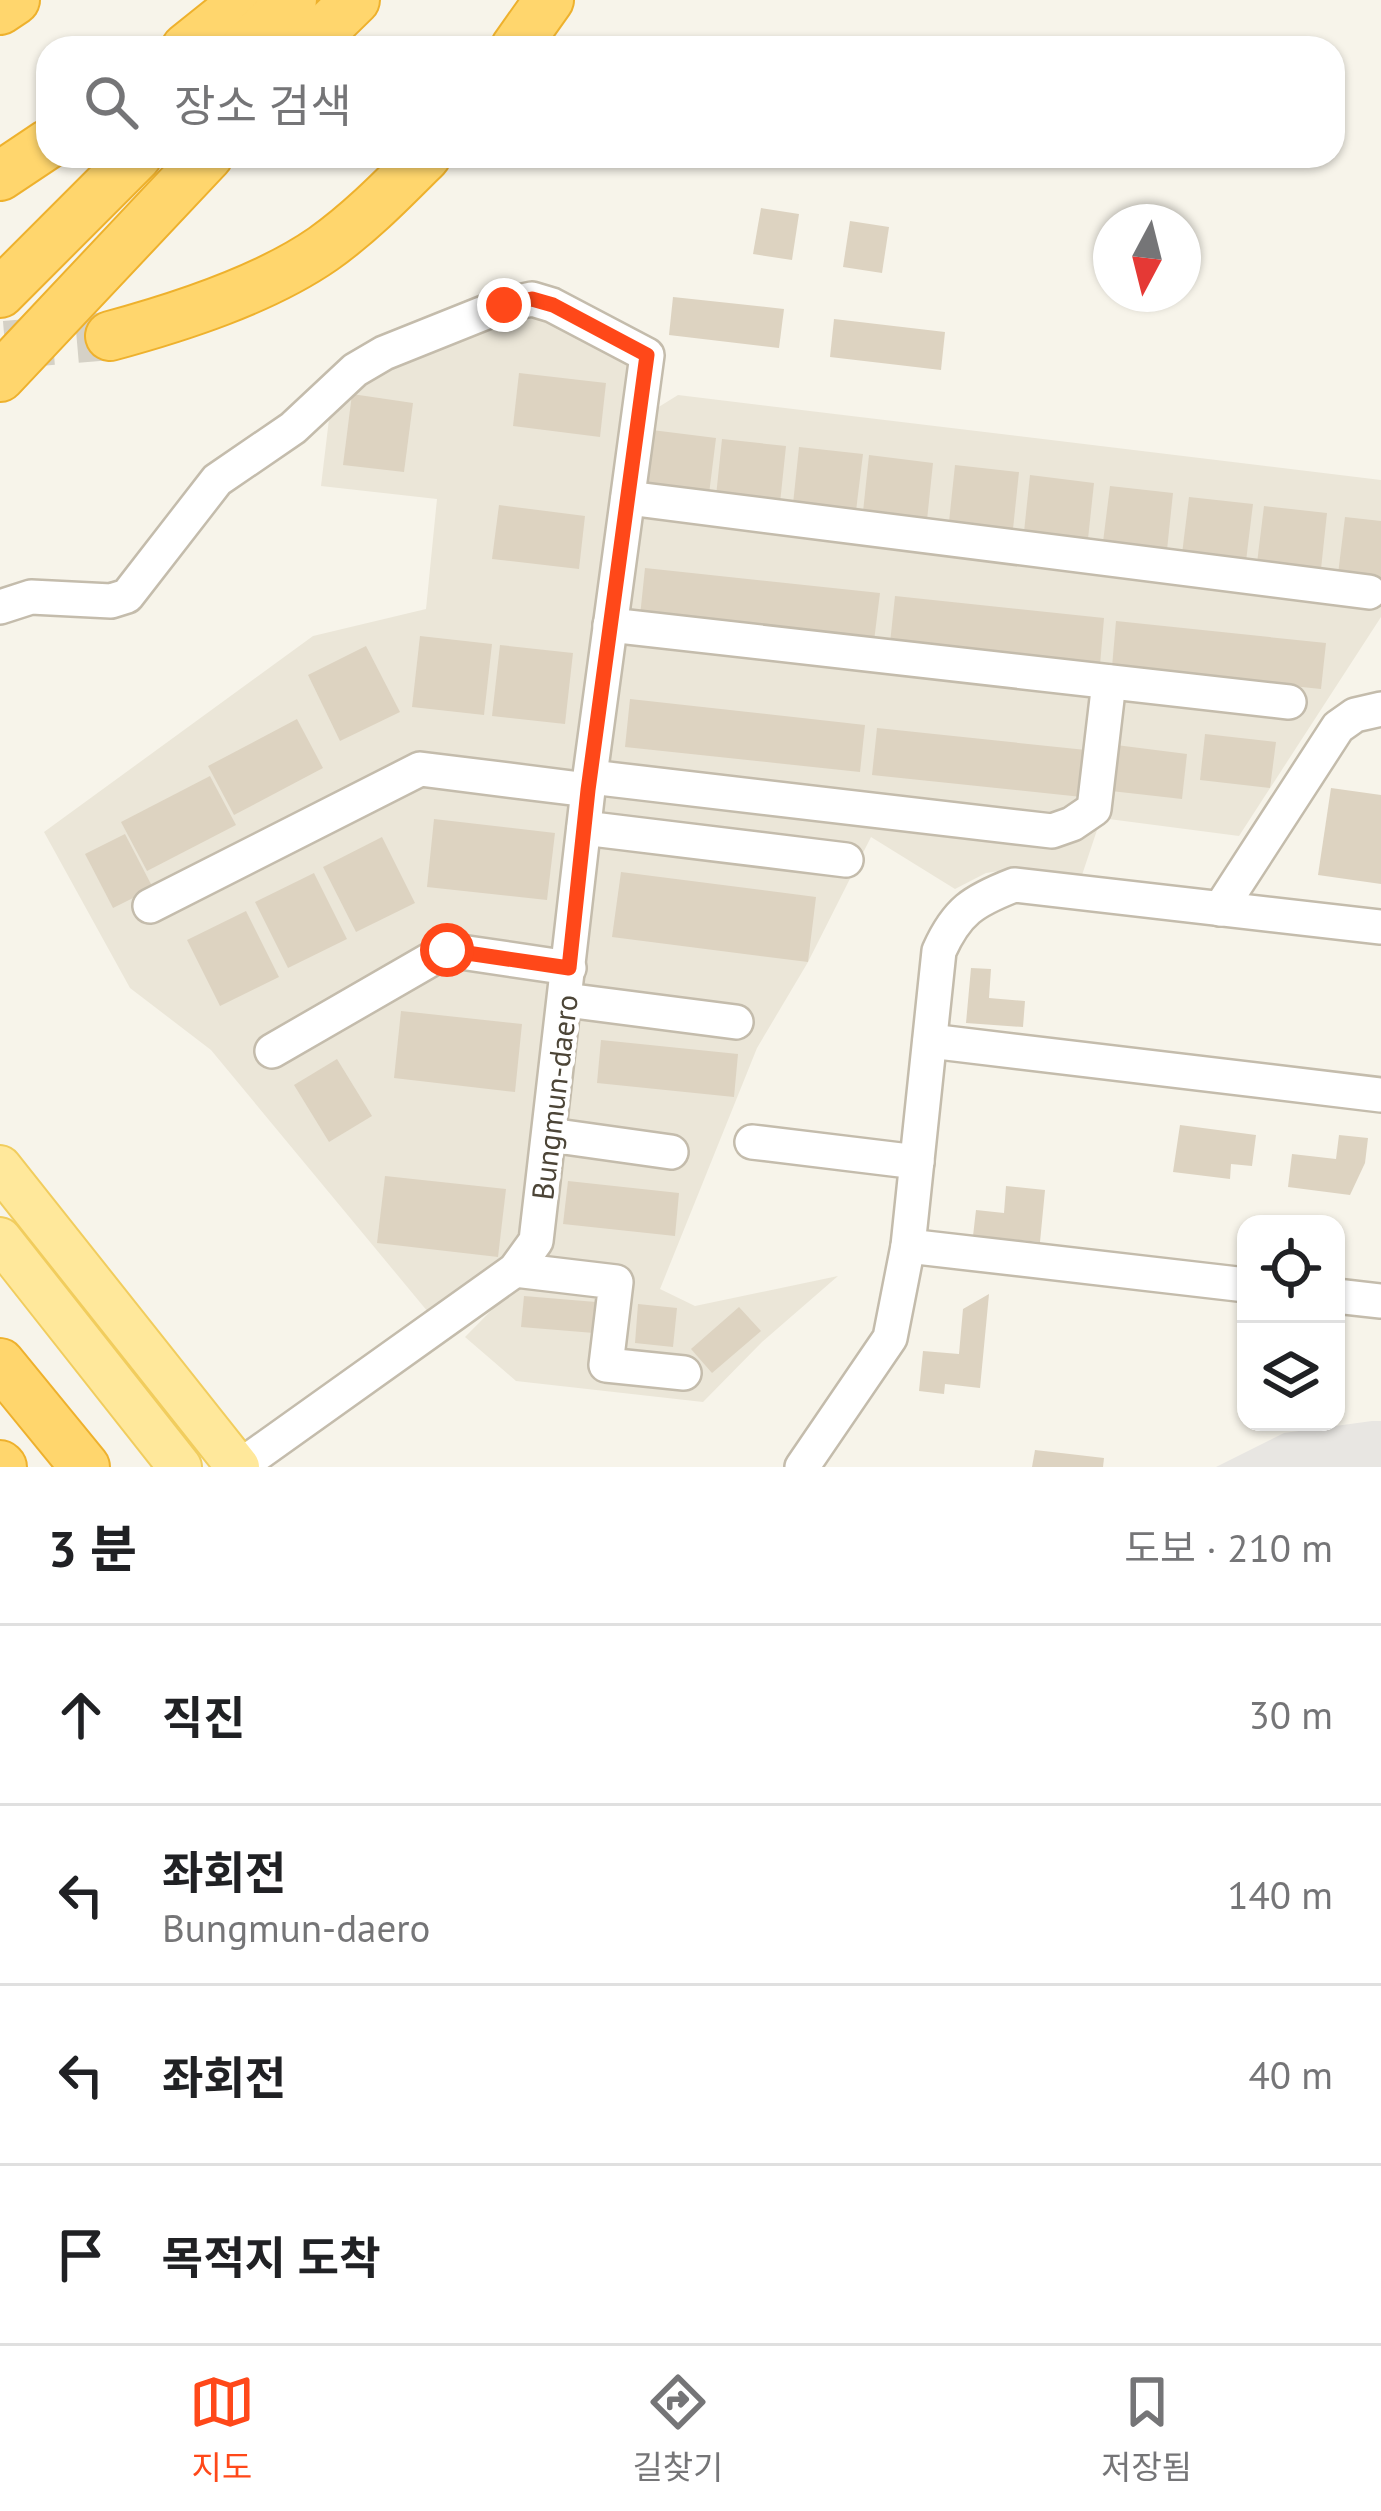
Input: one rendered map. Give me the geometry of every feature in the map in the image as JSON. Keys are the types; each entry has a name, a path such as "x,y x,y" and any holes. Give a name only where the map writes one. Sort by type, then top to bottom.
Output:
{"highway":[{"path":"0,10 14,0"},
{"path":"201,36 246,0"},
{"path":"256,36 292,0"},
{"path":"523,36 549,0"},
{"path":"320,36 348,7"},
{"path":"0,176 36,152"},
{"path":"0,293 125,168"},
{"path":"0,349 184,168"},
{"path":"0,377 197,168"},
{"path":"110,337 224,298 320,251 414,168"},
{"path":"0,1364 85,1467"}],"main road":[{"path":"0,1167 238,1467"},
{"path":"0,1239 180,1467"}],"street":[{"name":"Bungmun-daero","path":"0,607 31,597 111,601 127,596 217,480 293,428 355,370 384,353 504,305 532,299 553,305 647,355 584,828 536,1240 515,1270"},
{"path":"628,498 1370,592"},
{"path":"610,625 1288,702"},
{"path":"149,906 420,769 1052,831 1094,809 1109,682"},
{"path":"1220,909 1338,727 1355,715 1381,709"},
{"path":"584,828 846,860"},
{"path":"802,1467 890,1338 908,1246 939,951 952,920 987,896 1014,885 1381,927"},
{"path":"272,1051 447,950 567,984 736,1022"},
{"path":"930,1041 1381,1095"},
{"path":"550,1136 671,1152"},
{"path":"752,1142 917,1162"},
{"path":"908,1246 1237,1284"},
{"path":"238,1467 515,1270 616,1282 606,1365 684,1373"},
{"path":"1345,1297 1381,1301"}],"shaded area":[{"path":"534,305 634,363 526,1244 433,1318 211,1050 130,988 44,832 313,636 426,609 437,499 321,486 329,419 368,379"},
{"path":"678,395 1381,480 1381,617 1239,836 1101,818 1082,875 1020,868 986,873 955,889 871,837 808,962 757,1048 660,1289 695,1306 838,1276 762,1342 703,1402 516,1381 465,1337 549,1252 649,413"},
{"path":"1381,1421 1381,1467 1216,1467 1284,1433 1345,1431 1345,1425"}],"building":[{"path":"761,208 799,214 792,260 753,254"},
{"path":"850,221 889,227 882,273 843,267"},
{"path":"673,297 784,309 779,348 669,335"},
{"path":"834,319 945,332 941,370 830,357"},
{"path":"519,373 606,383 600,437 513,426"},
{"path":"352,394 413,403 404,472 343,465"},
{"path":"652,430 716,438 709,494 646,487"},
{"path":"722,439 786,446 780,503 716,496"},
{"path":"799,447 863,454 856,511 793,504"},
{"path":"869,455 933,463 927,520 863,512"},
{"path":"955,465 1019,472 1013,529 949,522"},
{"path":"1030,475 1094,483 1088,539 1024,532"},
{"path":"1110,486 1173,493 1167,550 1103,542"},
{"path":"1189,497 1253,504 1246,561 1182,554"},
{"path":"499,505 585,516 579,569 492,559"},
{"path":"1264,506 1327,513 1321,569 1257,563"},
{"path":"1345,517 1381,521 1381,579 1338,574"},
{"path":"645,568 880,593 874,641 640,616"},
{"path":"895,596 1104,618 1100,665 890,643"},
{"path":"1116,621 1326,643 1321,689 1112,667"},
{"path":"420,636 492,644 484,715 412,707"},
{"path":"500,645 573,653 565,724 492,716"},
{"path":"366,646 400,712 340,741 308,675"},
{"path":"630,699 865,725 860,772 625,747"},
{"path":"297,719 323,768 234,815 208,766"},
{"path":"877,728 1086,750 1082,797 872,775"},
{"path":"1205,734 1276,742 1270,788 1200,780"},
{"path":"1116,745 1187,754 1182,799 1111,791"},
{"path":"210,776 236,825 147,871 121,822"},
{"path":"1331,788 1381,795 1381,884 1318,875"},
{"path":"434,819 555,833 547,900 427,887"},
{"path":"125,834 153,888 113,908 85,854"},
{"path":"382,837 415,903 356,932 323,867"},
{"path":"621,872 816,897 808,962 612,937"},
{"path":"314,873 347,939 288,968 255,902"},
{"path":"246,911 279,977 220,1006 187,940"},
{"path":"971,968 991,969 989,998 1025,1001 1023,1027 966,1023"},
{"path":"401,1011 522,1024 515,1092 394,1078"},
{"path":"601,1040 738,1054 734,1097 597,1083"},
{"path":"337,1059 372,1116 329,1142 294,1085"},
{"path":"1180,1125 1256,1135 1252,1166 1231,1164 1230,1179 1173,1172"},
{"path":"1339,1135 1368,1138 1365,1163 1350,1195 1288,1187 1292,1154 1336,1159"},
{"path":"385,1176 506,1189 498,1257 377,1243"},
{"path":"568,1181 679,1193 675,1236 563,1224"},
{"path":"1006,1186 1045,1190 1040,1242 973,1236 976,1210 1004,1213"},
{"path":"989,1294 980,1388 945,1384 944,1394 919,1391 923,1351 959,1354 963,1309"},
{"path":"524,1296 596,1302 594,1333 521,1327"},
{"path":"638,1304 677,1308 673,1347 635,1343"},
{"path":"739,1307 761,1331 712,1373 691,1349"},
{"path":"1035,1450 1104,1458 1103,1467 1032,1467"}],"tunnel":[{"path":"5,345 110,336"}],"route":[{"path":"447,950 569,968 588,790 647,355 553,305 532,299 504,305"}]}
